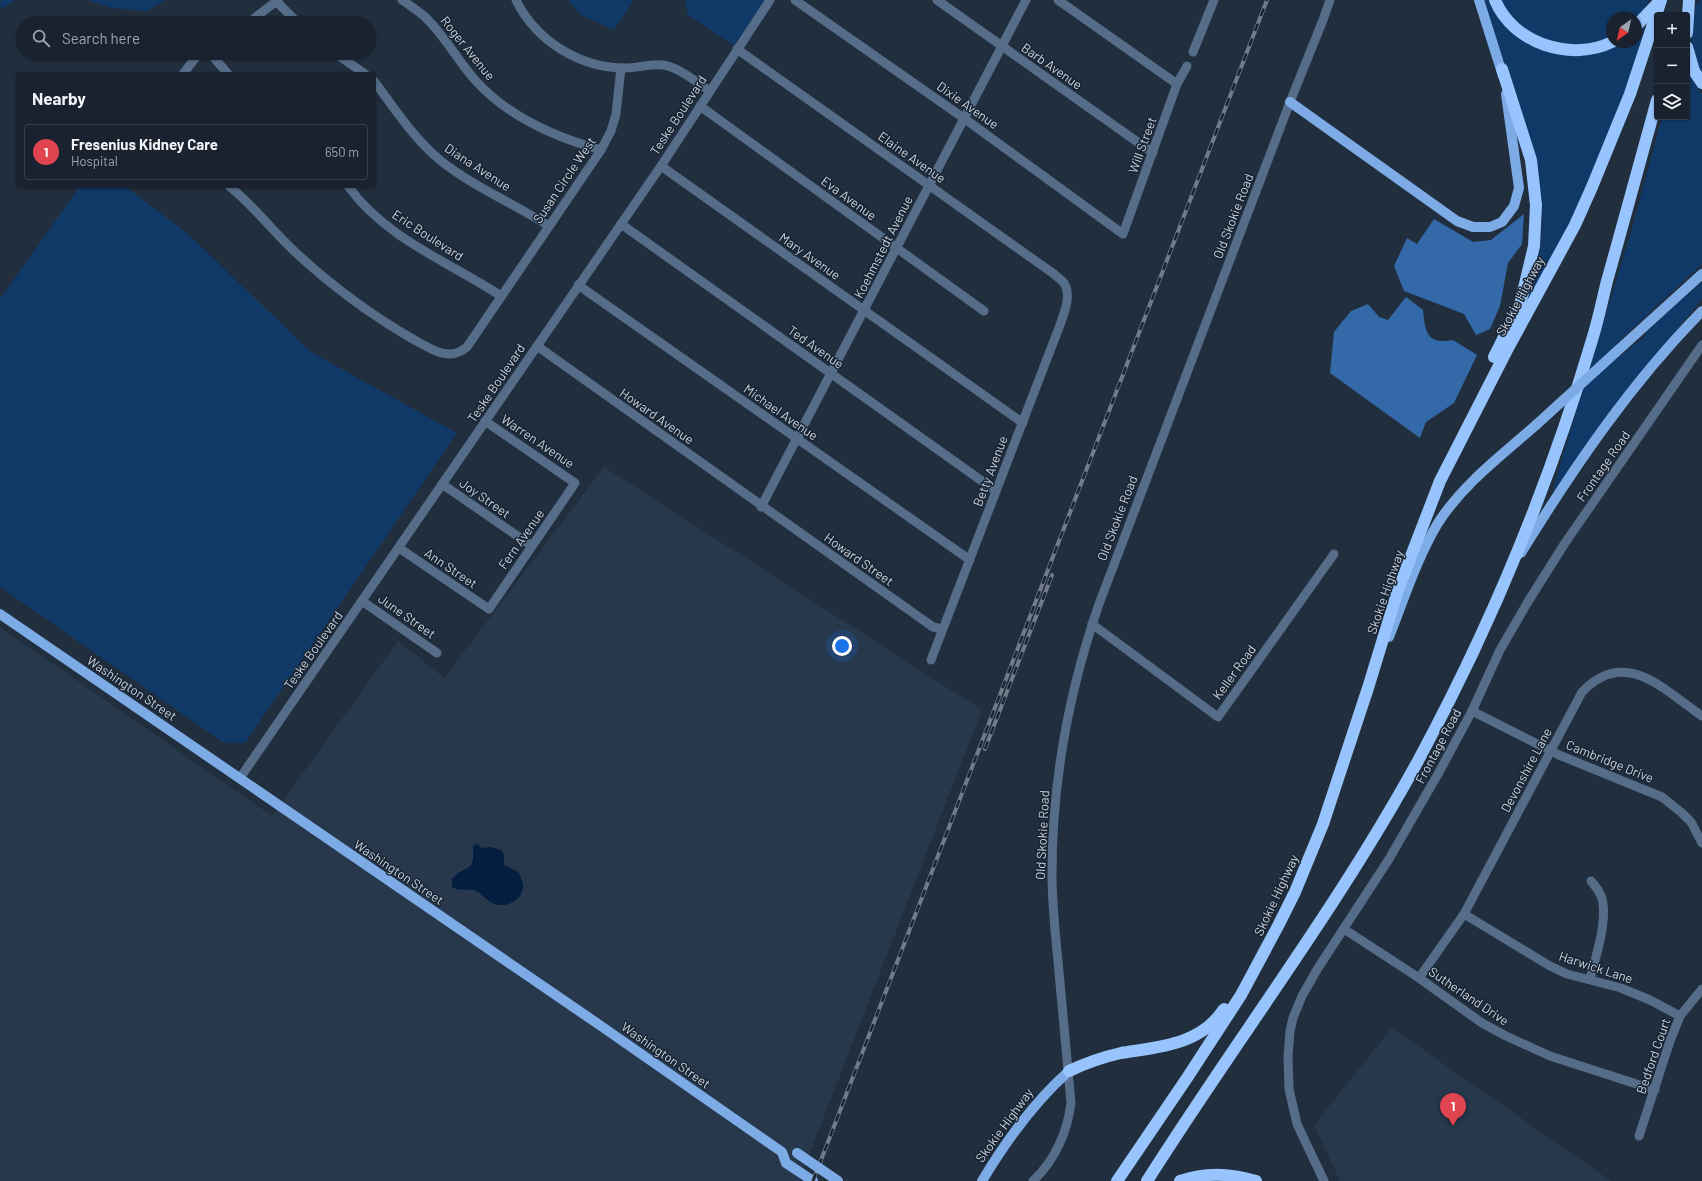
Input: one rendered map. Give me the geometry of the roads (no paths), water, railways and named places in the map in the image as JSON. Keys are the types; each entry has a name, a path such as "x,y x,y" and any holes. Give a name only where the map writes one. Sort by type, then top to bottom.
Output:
{"highway":[{"path":"1495,0 1508,20 1519,30 1545,45 1574,50 1589,49 1606,44"},
{"path":"1642,20 1661,0"},
{"name":"Skokie Highway","path":"1117,1181 1241,995 1295,892 1323,824 1368,688 1398,590 1440,481 1504,356 1575,225 1630,94 1661,0"},
{"path":"1681,12 1684,0"},
{"path":"1688,12 1689,0"},
{"path":"1687,48 1694,71 1702,83"},
{"path":"1440,481 1462,422 1520,305 1534,246 1536,205 1531,160 1502,69"},
{"path":"1146,1181 1322,919 1373,839 1420,758 1455,690 1509,573 1548,475 1593,338 1654,111"},
{"path":"1069,1071 1085,1064 1114,1055 1169,1046 1199,1033 1221,1014 1239,986 1263,943 1278,926"},
{"path":"1180,1181 1209,1174 1238,1176 1256,1181"}],"main road":[{"path":"1290,102 1457,221 1473,227 1490,227 1502,222 1514,206 1519,188 1502,69 1479,0"},
{"path":"1368,688 1423,552 1439,523 1457,498 1702,274"},
{"path":"1509,573 1549,507 1600,433 1652,364 1702,311"},
{"name":"Washington Street","path":"0,614 601,1026 782,1152 786,1163 813,1181"},
{"name":"Skokie Highway","path":"982,1180 1032,1107 1069,1071"},
{"path":"782,1152 792,1150 838,1181"}],"street":[{"name":"Roger Avenue","path":"402,0 431,22 448,43 458,60 493,98 533,125 578,144 601,150"},
{"path":"516,0 531,23 545,37 560,49 578,59 594,64 621,68 659,64 669,66 710,91"},
{"name":"Teske Boulevard","path":"240,778 661,166 770,0"},
{"name":"Dixie Avenue","path":"795,0 965,118 1124,234"},
{"name":"Barb Avenue","path":"937,0 1153,153"},
{"name":"Koehmstedt Avenue","path":"762,507 1026,0"},
{"path":"1058,0 1177,84"},
{"name":"Old Skokie Road","path":"1033,1181 1054,1155 1062,1140 1069,1120 1071,1103 1052,904 1052,846 1060,759 1067,716 1079,666 1092,624 1330,0"},
{"path":"257,16 277,1 291,16"},
{"path":"1193,52 1210,2"},
{"name":"Elaine Avenue","path":"737,49 1054,274 1064,284 1066,291"},
{"path":"185,72 194,60"},
{"path":"216,60 226,72"},
{"path":"346,60 362,72"},
{"name":"Will Street","path":"1124,234 1177,84 1187,66"},
{"name":"Susan Circle West","path":"231,188 321,276 362,307 424,345 443,353 451,354 461,352 467,347 601,150 611,131 616,114 621,68"},
{"name":"Diana Avenue","path":"376,84 404,123 421,142 441,160 483,189 530,214 548,226"},
{"name":"Eva Avenue","path":"700,106 984,311"},
{"name":"Mary Avenue","path":"661,166 1023,423"},
{"name":"Eric Boulevard","path":"350,188 380,220 401,237 428,254 479,281 501,296"},
{"name":"Ted Avenue","path":"621,224 996,491"},
{"name":"Michael Avenue","path":"578,285 970,560"},
{"name":"Betty Avenue","path":"931,660 1060,325 1066,306 1066,291"},
{"name":"Howard Avenue","path":"536,346 762,507"},
{"name":"Frontage Road","path":"1324,1181 1297,1124 1289,1089 1288,1045 1293,1018 1302,996 1318,968 1389,859 1472,710 1500,650 1529,600 1565,543 1702,346"},
{"name":"Warren Avenue","path":"486,421 575,483"},
{"name":"Fern Avenue","path":"489,609 575,483"},
{"name":"Joy Street","path":"442,484 532,546"},
{"name":"Howard Street","path":"762,507 933,627 942,629"},
{"name":"Ann Street","path":"398,548 489,609"},
{"name":"Keller Road","path":"1092,624 1218,717 1334,554"},
{"name":"June Street","path":"362,601 437,653"},
{"name":"Devonshire Lane","path":"1419,978 1464,914 1582,692 1591,683 1612,673 1632,673 1641,675 1702,716"},
{"name":"Cambridge Drive","path":"1472,710 1551,751 1662,797 1691,822 1702,843"},
{"path":"1590,979 1599,948 1603,915 1603,903 1601,896 1591,881"},
{"name":"Harwick Lane","path":"1464,914 1550,966 1568,974 1621,988 1650,1000 1680,1016"},
{"name":"Sutherland Drive","path":"1344,929 1419,978 1482,1023 1524,1045 1550,1056 1655,1090"},
{"name":"Bedford Court","path":"1639,1136 1670,1041 1680,1016 1702,989"}],"railway":[{"path":"813,1181 1267,0"},
{"path":"985,749 1052,575"}],"place":[{"name":"Fresenius Kidney Care","path":"1453,1126"}]}
